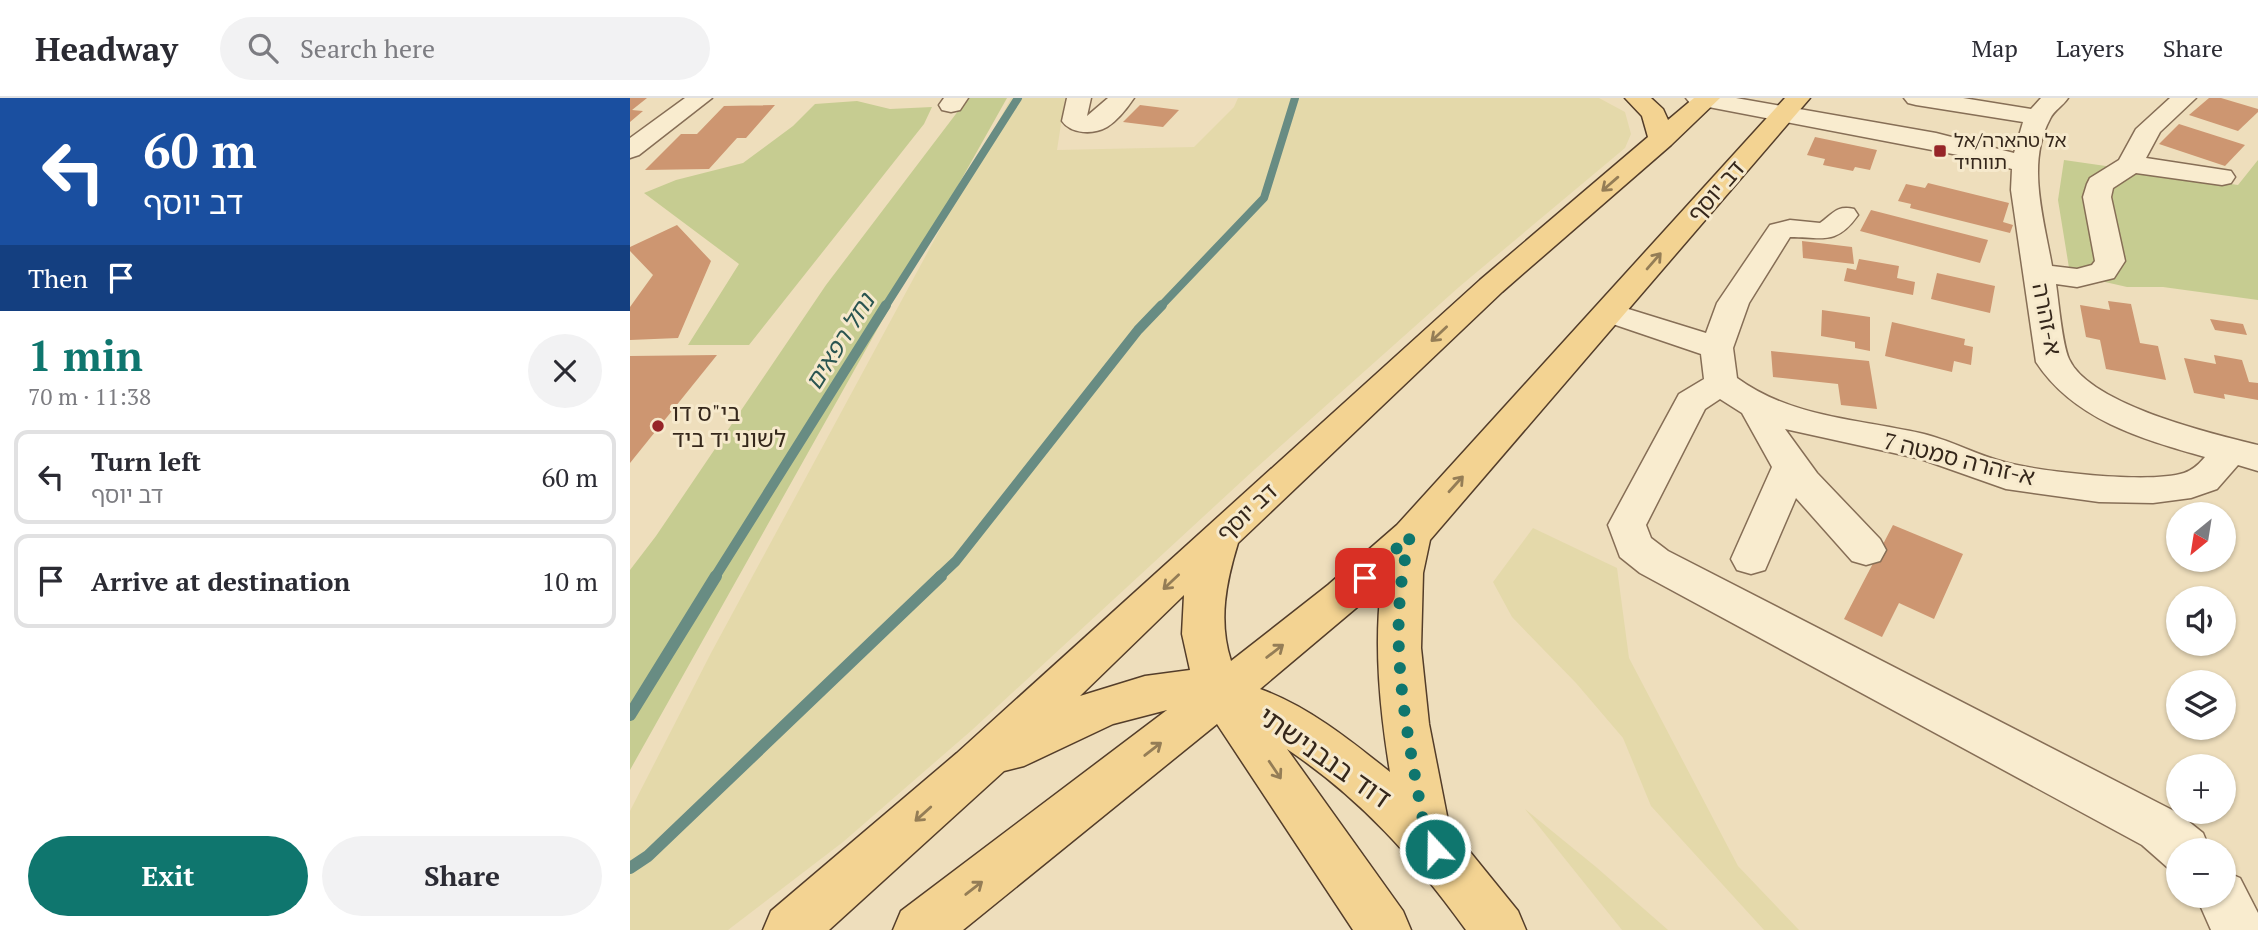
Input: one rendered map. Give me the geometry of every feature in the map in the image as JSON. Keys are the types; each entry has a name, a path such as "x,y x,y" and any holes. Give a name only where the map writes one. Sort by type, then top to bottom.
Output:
{"main road":[{"path":"1637,98 1654,114 1662,140"},
{"name":"דב יוסף","path":"790,930 974,768 1491,286 1662,140 1704,99"},
{"name":"דב יוסף","path":"920,930 1346,595 1410,536 1609,312 1789,103"},
{"name":"דוד בנבנישתי","path":"1221,535 1207,582 1201,630 1207,660 1222,694 1384,930"},
{"path":"1410,536 1401,575 1397,640 1408,733 1426,837"},
{"name":"דוד בנבנישתי","path":"974,768 1043,734 1124,702 1172,691 1207,690 1222,694 1268,714 1394,804 1426,837 1499,930"}],"street":[{"path":"630,150 700,98"},
{"path":"1079,98 1074,121 1079,125 1098,122 1122,98"},
{"path":"1916,98 2038,117"},
{"name":"א-זהרה","path":"2056,98 2049,102 2038,117 2025,164 2025,190 2053,362 2065,379 2087,398 2118,414 2244,454"},
{"path":"2131,164 2136,145 2143,134 2184,98"},
{"path":"1704,99 1789,103 2025,164"},
{"path":"2038,273 2077,278 2103,272 2110,261 2097,197 2100,184 2131,164 2222,177"},
{"path":"1844,215 1835,228 1825,233 1797,228 1780,231 1733,303 1731,378 1790,467 1866,550"},
{"name":"א-זהרה סמטה 7","path":"1609,312 1731,378 1793,420 1918,445 2007,477 2140,490 2191,485 2244,454"},
{"path":"1731,378 1691,402 1627,525 1634,546 1657,573 2160,829 2171,838"},
{"path":"1751,559 1790,467"}],"shaded area":[{"path":"1011,98 1065,98 1057,150 1194,147 1234,107 1238,98 1599,98 1625,112 1631,134 1625,148 1459,287 1255,469 972,730 843,842 728,930 630,930 630,811 711,653"},
{"path":"1533,528 1617,568 1629,658 1738,866 1799,930 1764,930 1651,806 1623,738 1576,683 1512,617 1493,582"},
{"path":"1525,809 1596,867 1668,930 1622,930"}],"green space":[{"path":"968,98 1007,98 630,770 630,570 656,536 826,285"},
{"path":"857,101 890,109 932,107 924,124 749,345 688,345 739,264 644,193 676,180 743,163 793,126 815,104"},
{"path":"2064,160 2238,185 2258,160 2258,300 2163,287 2127,287 2070,274 2058,200"}],"building":[{"path":"630,98 647,98 632,110 643,111 630,122"},
{"path":"2209,98 2221,98 2258,109 2258,112 2238,131 2189,115"},
{"path":"775,105 746,138 737,138 709,169 645,170 681,134 697,134 724,106"},
{"path":"1140,105 1179,110 1163,127 1123,122"},
{"path":"2179,124 2245,145 2225,166 2159,144"},
{"path":"1815,137 1877,150 1870,170 1855,167 1853,171 1823,165 1825,159 1807,155"},
{"path":"1928,183 2009,203 2003,222 2013,225 2010,233 1910,208 1911,204 1898,201 1906,184 1925,188"},
{"path":"1871,210 1988,240 1980,263 1860,231"},
{"path":"677,225 711,261 678,338 630,340 630,307 653,275 630,251 630,247"},
{"path":"1802,241 1852,247 1854,264 1803,258"},
{"path":"1859,259 1899,266 1897,278 1915,282 1913,295 1844,281 1847,268 1856,270"},
{"path":"1937,273 1995,286 1990,313 1931,299"},
{"path":"2108,301 2131,304 2140,343 2158,346 2166,380 2106,369 2100,340 2086,337 2080,305 2110,310"},
{"path":"1822,310 1870,317 1870,351 1855,348 1855,342 1821,336"},
{"path":"2210,319 2243,324 2247,335 2215,330"},
{"path":"1892,322 1965,339 1964,345 1973,347 1971,365 1954,361 1952,372 1885,356"},
{"path":"1771,351 1869,361 1877,409 1841,405 1838,384 1773,377"},
{"path":"717,355 630,463 630,356"},
{"path":"2214,355 2242,360 2249,382 2258,383 2258,400 2224,394 2225,399 2194,393 2184,358 2216,364"},
{"path":"1893,525 1963,554 1934,619 1899,603 1882,637 1844,619"}],"waterway":[{"name":"נחל רפאים","path":"885,307 1018,98"},
{"path":"1160,307 1264,198 1295,98"},
{"name":"נחל רפאים","path":"715,577 886,305"},
{"path":"939,577 956,561 1138,330 1162,305"},
{"name":"נחל רפאים","path":"630,715 716,576"},
{"path":"630,868 648,856 941,576"}],"place":[{"name":"אל טהארה/אל תווחיד","path":"1940,151"},
{"name":"בי\"ס דו לשוני יד ביד","path":"658,426"}],"route":[{"path":"1365,578 1410,536 1398,596 1397,640 1408,733 1426,837 1435,849"}]}
